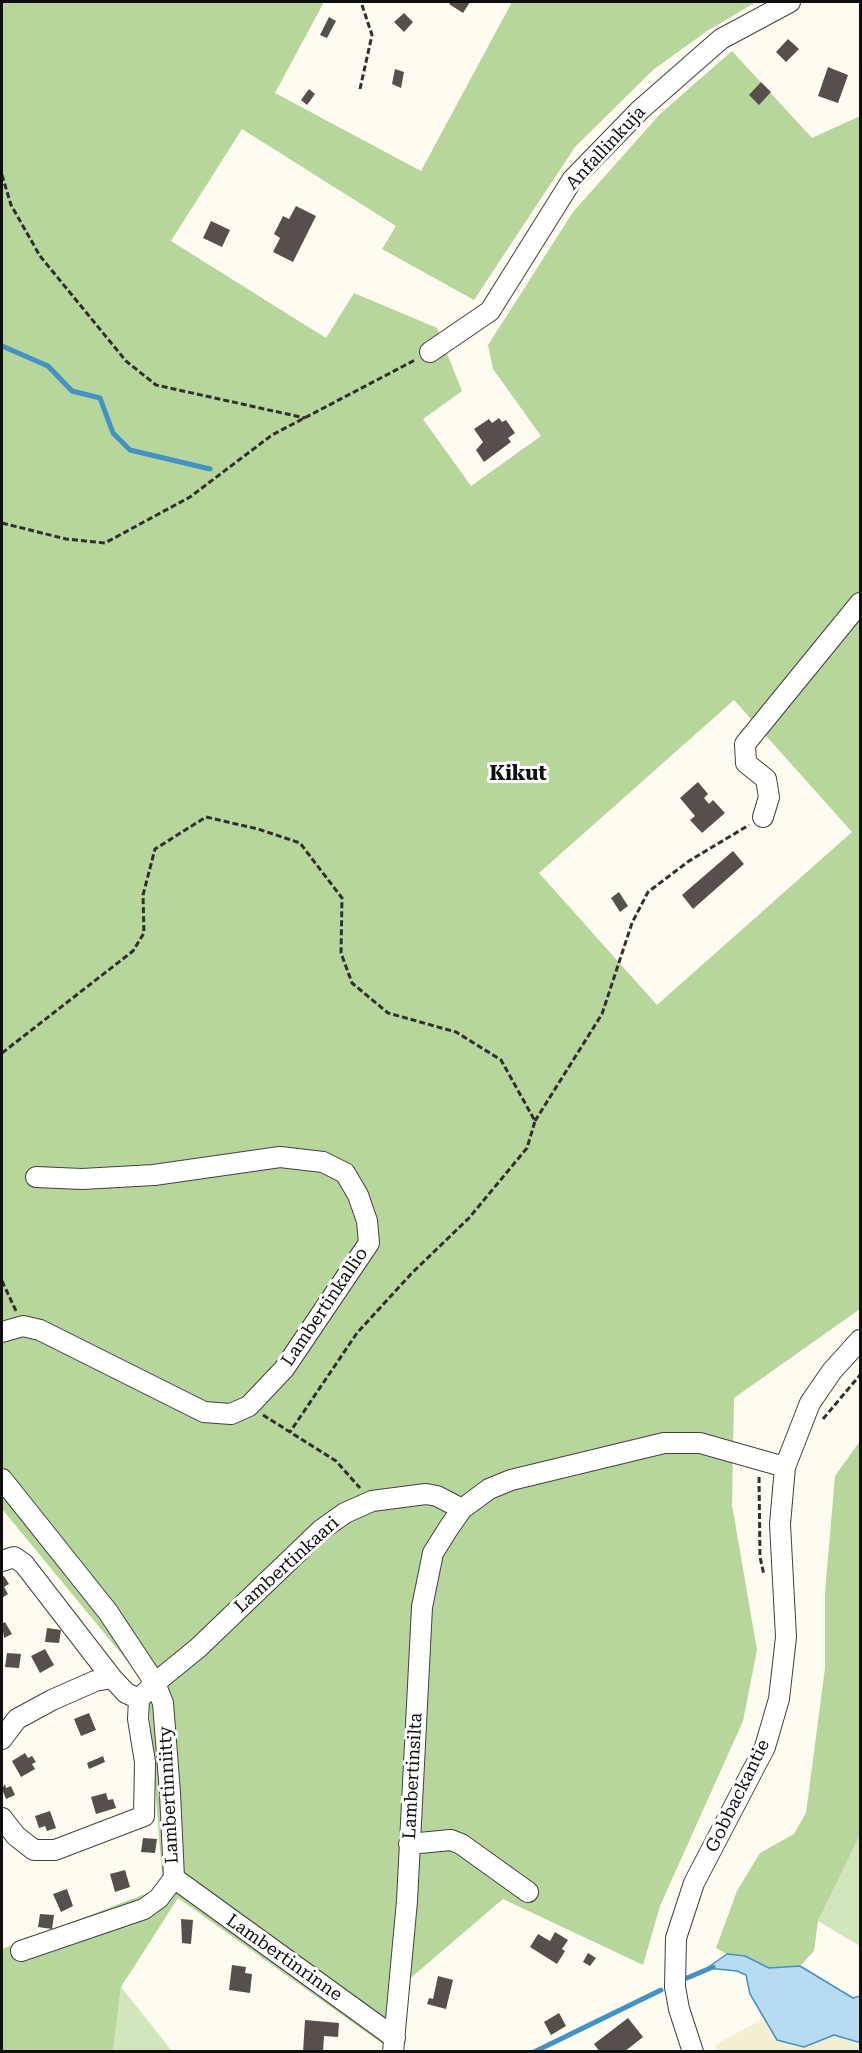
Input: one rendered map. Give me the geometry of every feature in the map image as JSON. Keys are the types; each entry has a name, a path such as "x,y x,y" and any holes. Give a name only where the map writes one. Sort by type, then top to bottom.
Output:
{"street":[{"name":"Anfallinkuja","path":"430,352 490,311 572,180 640,110 721,39 790,2"},
{"path":"763,817 769,797 766,779 746,763 745,744 861,603"},
{"name":"Lambertinkallio","path":"36,1177 82,1179 154,1175 280,1157 323,1162 345,1173 358,1195 367,1221 369,1242 284,1369 249,1406"},
{"path":"2,1332 23,1326 51,1336 204,1412 231,1414 249,1406"},
{"name":"Gobbackantie","path":"693,2052 682,2021 675,1987 676,1938 694,1883 765,1747 779,1699 786,1637 780,1524 785,1467 801,1421 820,1387 861,1340"},
{"path":"462,1509 489,1489 511,1480 664,1443 700,1443 785,1467"},
{"path":"2,1479 108,1612 156,1686"},
{"name":"Lambertinkaari","path":"139,1700 151,1687 156,1686 198,1648 321,1530 345,1512 372,1502 426,1494 437,1496 462,1509"},
{"name":"Lambertinsilta","path":"394,2045 402,1966 422,1607 434,1553 462,1509"},
{"path":"2,1561 14,1557 24,1564 112,1678 126,1693 139,1700 138,1719 145,1762 144,1816 56,1850 34,1850 16,1836 2,1818"},
{"path":"2,1739 17,1719 95,1681 112,1678"},
{"name":"Lambertinniitty","path":"21,1951 144,1909 159,1898 174,1878 163,1703 156,1686"},
{"path":"409,1844 451,1840 528,1892"},
{"name":"Lambertinrinne","path":"174,1878 394,2045"}],"path":[{"path":"360,89 372,34 361,2"},
{"path":"2,175 12,205 40,256 126,361 156,385 307,418"},
{"path":"2,523 66,539 105,543 190,497 272,435 430,352"},
{"path":"2,1053 133,951 144,933 143,895 155,849 206,817 258,829 300,843 342,898 341,953 351,983 388,1013 456,1032 501,1060 535,1122"},
{"path":"290,1432 357,1333 411,1274 469,1218 527,1148 535,1122 602,1014 632,923 648,892 689,861 763,817"},
{"path":"2,1281 23,1326"},
{"path":"249,1406 336,1461 372,1502"},
{"path":"758,1473 761,1485 760,1557 767,1584"}],"shaded area":[{"path":"764,2018 777,2040 804,2047 834,2035 860,2041 860,2051 718,2052 715,2045"}],"green space":[{"path":"2,2 324,2 275,93 421,171 512,2 756,2 707,31 653,70 575,147 474,300 382,249 396,226 242,129 171,241 326,338 354,293 437,328 462,391 423,419 471,486 541,436 493,369 488,345 573,212 660,114 732,51 812,138 860,116 860,1309 734,1398 732,1505 757,1650 743,1721 660,1906 643,1965 503,1899 407,1981 387,2047 178,1898 121,1987 113,2051 2,2052 2,1949 163,1887 147,1685 2,1509","holes":["734,700 852,832 657,1005 539,873"]},
{"path":"860,1441 860,1835 818,1921 814,1951 800,1966 769,1968 745,1956 727,1954 716,1948 737,1891 760,1853 794,1834 806,1813 825,1668 825,1592 835,1476"},
{"path":"860,1835 860,1946 818,1921"},
{"path":"121,1987 172,2051 113,2051"}],"water":[{"path":"727,1954 745,1956 769,1968 800,1966 853,1998 860,1996 860,2041 834,2035 804,2047 777,2040 750,1994 746,1975 737,1971 707,1968"}],"building":[{"path":"451,2 470,2 463,13 449,4"},
{"path":"404,13 413,22 404,32 394,22"},
{"path":"329,17 336,21 327,38 320,35"},
{"path":"788,39 799,49 786,62 776,52"},
{"path":"828,67 848,75 838,103 818,96"},
{"path":"395,69 404,72 401,88 392,84"},
{"path":"761,82 771,92 759,105 749,95"},
{"path":"309,89 315,94 307,105 301,100"},
{"path":"296,206 316,216 293,262 273,252 280,238 274,234 283,216 289,219"},
{"path":"211,221 230,230 222,247 203,238"},
{"path":"499,418 502,422 506,420 515,433 508,438 511,442 484,462 476,450 483,442 474,429 489,419 492,423"},
{"path":"698,782 708,794 704,798 709,804 713,800 725,813 702,833 690,820 695,816 680,798"},
{"path":"733,851 744,864 693,909 682,895"},
{"path":"619,892 628,906 620,912 611,898"},
{"path":"4,1576 9,1584 4,1587 8,1594 2,1598 2,1577"},
{"path":"5,1622 12,1634 4,1638 2,1624"},
{"path":"47,1628 61,1630 59,1643 45,1642"},
{"path":"45,1649 54,1665 40,1673 31,1656"},
{"path":"7,1653 21,1654 19,1668 5,1667"},
{"path":"89,1713 96,1730 81,1736 74,1719"},
{"path":"25,1753 28,1758 32,1756 36,1762 32,1764 35,1769 21,1777 12,1761"},
{"path":"103,1756 105,1762 89,1769 87,1763"},
{"path":"5,1784 6,1788 11,1786 15,1795 6,1799 2,1789"},
{"path":"106,1793 108,1800 113,1799 116,1808 96,1814 91,1797"},
{"path":"50,1811 56,1828 47,1831 45,1826 39,1828 35,1816"},
{"path":"143,1838 157,1839 155,1853 141,1852"},
{"path":"125,1870 130,1887 115,1892 110,1874"},
{"path":"67,1889 73,1906 61,1912 53,1894"},
{"path":"40,1914 54,1915 52,1929 38,1927"},
{"path":"181,1919 193,1920 191,1944 182,1943"},
{"path":"555,1932 568,1940 562,1949 565,1951 557,1964 530,1947 538,1934 550,1941"},
{"path":"588,1953 596,1958 590,1966 583,1962"},
{"path":"232,1965 246,1967 245,1973 252,1974 250,1993 229,1990"},
{"path":"438,1976 453,1980 446,2009 427,2004 429,1998 433,1999"},
{"path":"559,2013 566,2026 551,2035 544,2022"},
{"path":"628,2018 643,2037 624,2052 600,2052 594,2044"},
{"path":"305,2020 339,2023 338,2037 324,2036 323,2052 303,2052"}],"waterway":[{"path":"2,346 48,366 72,391 100,398 113,433 130,450 210,469"},
{"path":"687,1978 713,1967"},
{"path":"534,2052 661,1990"}],"district":[{"name":"Kikut","path":"518,774"}]}
